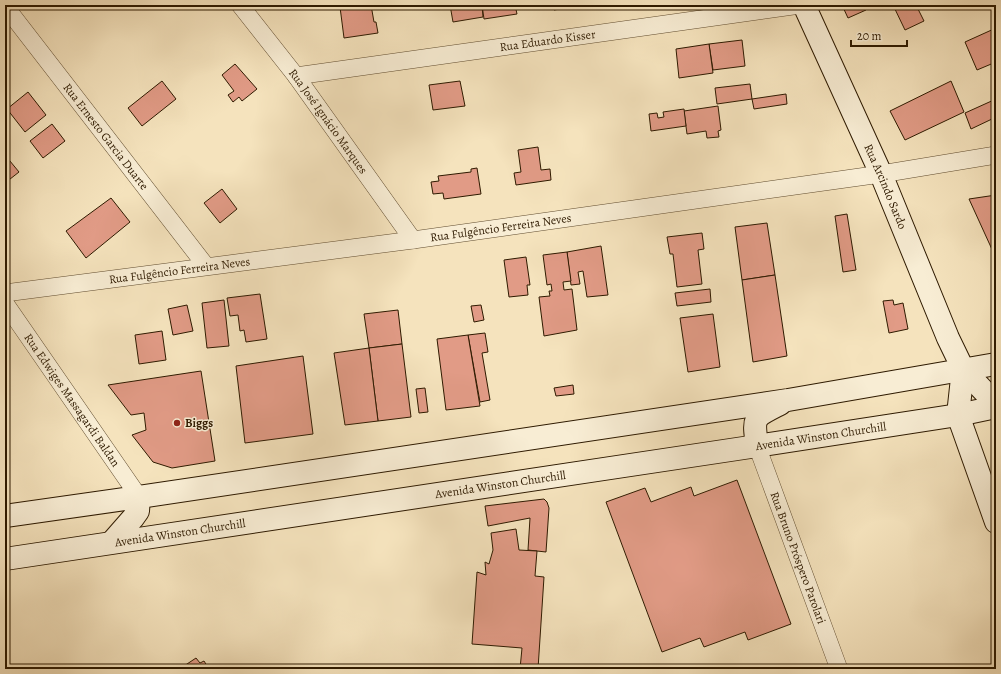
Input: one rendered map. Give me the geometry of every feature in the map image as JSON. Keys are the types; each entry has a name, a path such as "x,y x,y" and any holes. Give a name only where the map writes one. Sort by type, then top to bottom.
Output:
{"main road":[{"name":"Rua Arcindo Sardo","path":"804,5 881,174 962,369"},
{"path":"5,516 788,400 996,364"},
{"path":"962,369 996,405"},
{"path":"962,369 958,415 996,522"},
{"path":"757,446 755,430 756,421 760,414 788,400"},
{"name":"Avenida Winston Churchill","path":"5,559 958,415 996,405"},
{"path":"112,542 138,511 139,497"}],"street":[{"name":"Rua José Ignácio Marques","path":"240,5 296,76 413,240"},
{"name":"Rua Eduardo Kisser","path":"296,76 800,5"},
{"name":"Rua Ernesto Garcia Duarte","path":"5,6 206,266"},
{"name":"Rua Fulgêncio Ferreira Neves","path":"5,293 413,240 881,174 996,155"},
{"name":"Rua Edwiges Massagardi Baldan","path":"5,303 139,497"},
{"name":"Rua Bruno Próspero Parolari","path":"757,446 839,669"}],"building":[{"path":"351,5 371,5 374,22 376,22 378,33 344,38 340,7"},
{"path":"450,5 482,5 483,17 453,22"},
{"path":"482,5 515,5 517,14 484,19"},
{"path":"554,5 584,5 554,10"},
{"path":"842,5 868,5 864,7 866,10 848,18"},
{"path":"893,5 916,5 924,21 905,30"},
{"path":"996,28 996,62 977,70 965,42"},
{"path":"742,40 745,66 713,70 709,44"},
{"path":"709,44 713,73 679,78 676,49"},
{"path":"235,64 257,89 242,101 239,97 233,102 228,95 234,91 222,75"},
{"path":"162,81 176,99 142,126 128,108"},
{"path":"460,81 465,106 433,110 429,85"},
{"path":"951,81 964,112 905,140 890,111"},
{"path":"750,84 752,99 717,104 715,88"},
{"path":"28,92 46,115 25,132 7,109"},
{"path":"786,94 787,104 754,109 752,99"},
{"path":"996,99 996,124 994,125 992,119 971,129 965,113"},
{"path":"718,106 721,130 718,131 719,137 707,138 706,131 687,134 684,111"},
{"path":"684,109 686,126 651,131 649,114 657,113 658,118 664,117 663,112"},
{"path":"52,124 65,141 43,158 30,141"},
{"path":"538,147 541,170 550,169 551,180 516,185 514,173 521,172 518,150"},
{"path":"5,155 19,172 5,183"},
{"path":"477,168 481,194 444,199 443,193 433,194 431,182 439,181 438,176 471,172 471,169"},
{"path":"222,189 237,209 220,223 204,203"},
{"path":"996,195 996,261 969,199"},
{"path":"111,198 130,222 86,258 66,231"},
{"path":"847,214 856,270 843,272 835,216"},
{"path":"767,223 775,275 742,280 735,227"},
{"path":"702,233 704,249 698,250 702,284 677,287 673,254 670,254 667,237"},
{"path":"601,246 608,295 587,297 583,271 578,272 580,284 571,285 567,252"},
{"path":"567,252 571,281 563,282 564,290 572,289 577,330 544,336 539,297 550,296 549,291 552,291 551,284 547,285 543,255"},
{"path":"526,257 530,285 527,285 528,295 509,297 504,260"},
{"path":"775,275 787,356 753,362 742,280"},
{"path":"710,289 711,302 677,306 675,293"},
{"path":"260,294 267,339 246,342 244,330 240,331 238,315 230,316 227,298"},
{"path":"224,300 229,346 207,348 202,303"},
{"path":"893,300 894,305 903,303 908,329 889,333 883,301"},
{"path":"187,305 193,331 173,335 168,309"},
{"path":"481,305 484,320 474,322 471,306"},
{"path":"398,310 402,344 369,348 364,314"},
{"path":"713,314 720,367 688,372 680,318"},
{"path":"162,331 166,360 139,364 135,335"},
{"path":"485,333 488,352 482,353 490,400 480,402 468,335"},
{"path":"468,335 480,406 446,410 437,339"},
{"path":"402,344 411,417 378,421 369,348"},
{"path":"369,348 378,421 345,425 334,353"},
{"path":"303,356 313,434 245,443 236,366"},
{"name":"Biggs","path":"201,371 215,461 172,468 153,462 132,435 146,430 144,413 131,415 108,385"},
{"path":"573,385 574,394 556,396 554,388"},
{"path":"425,388 428,412 419,413 416,389"},
{"path":"737,480 791,624 748,640 745,632 704,647 700,638 662,652 606,502 645,488 651,502 691,487 694,496"},
{"path":"544,499 549,508 546,552 528,550 530,518 488,526 485,506"},
{"path":"516,529 519,550 537,551 535,576 544,577 538,669 520,669 522,648 472,644 477,572 486,575 485,562 489,564 493,550 491,533"},
{"path":"196,658 200,663 204,661 209,669 186,669 184,666"}],"place":[{"name":"Biggs","path":"177,423"}]}
